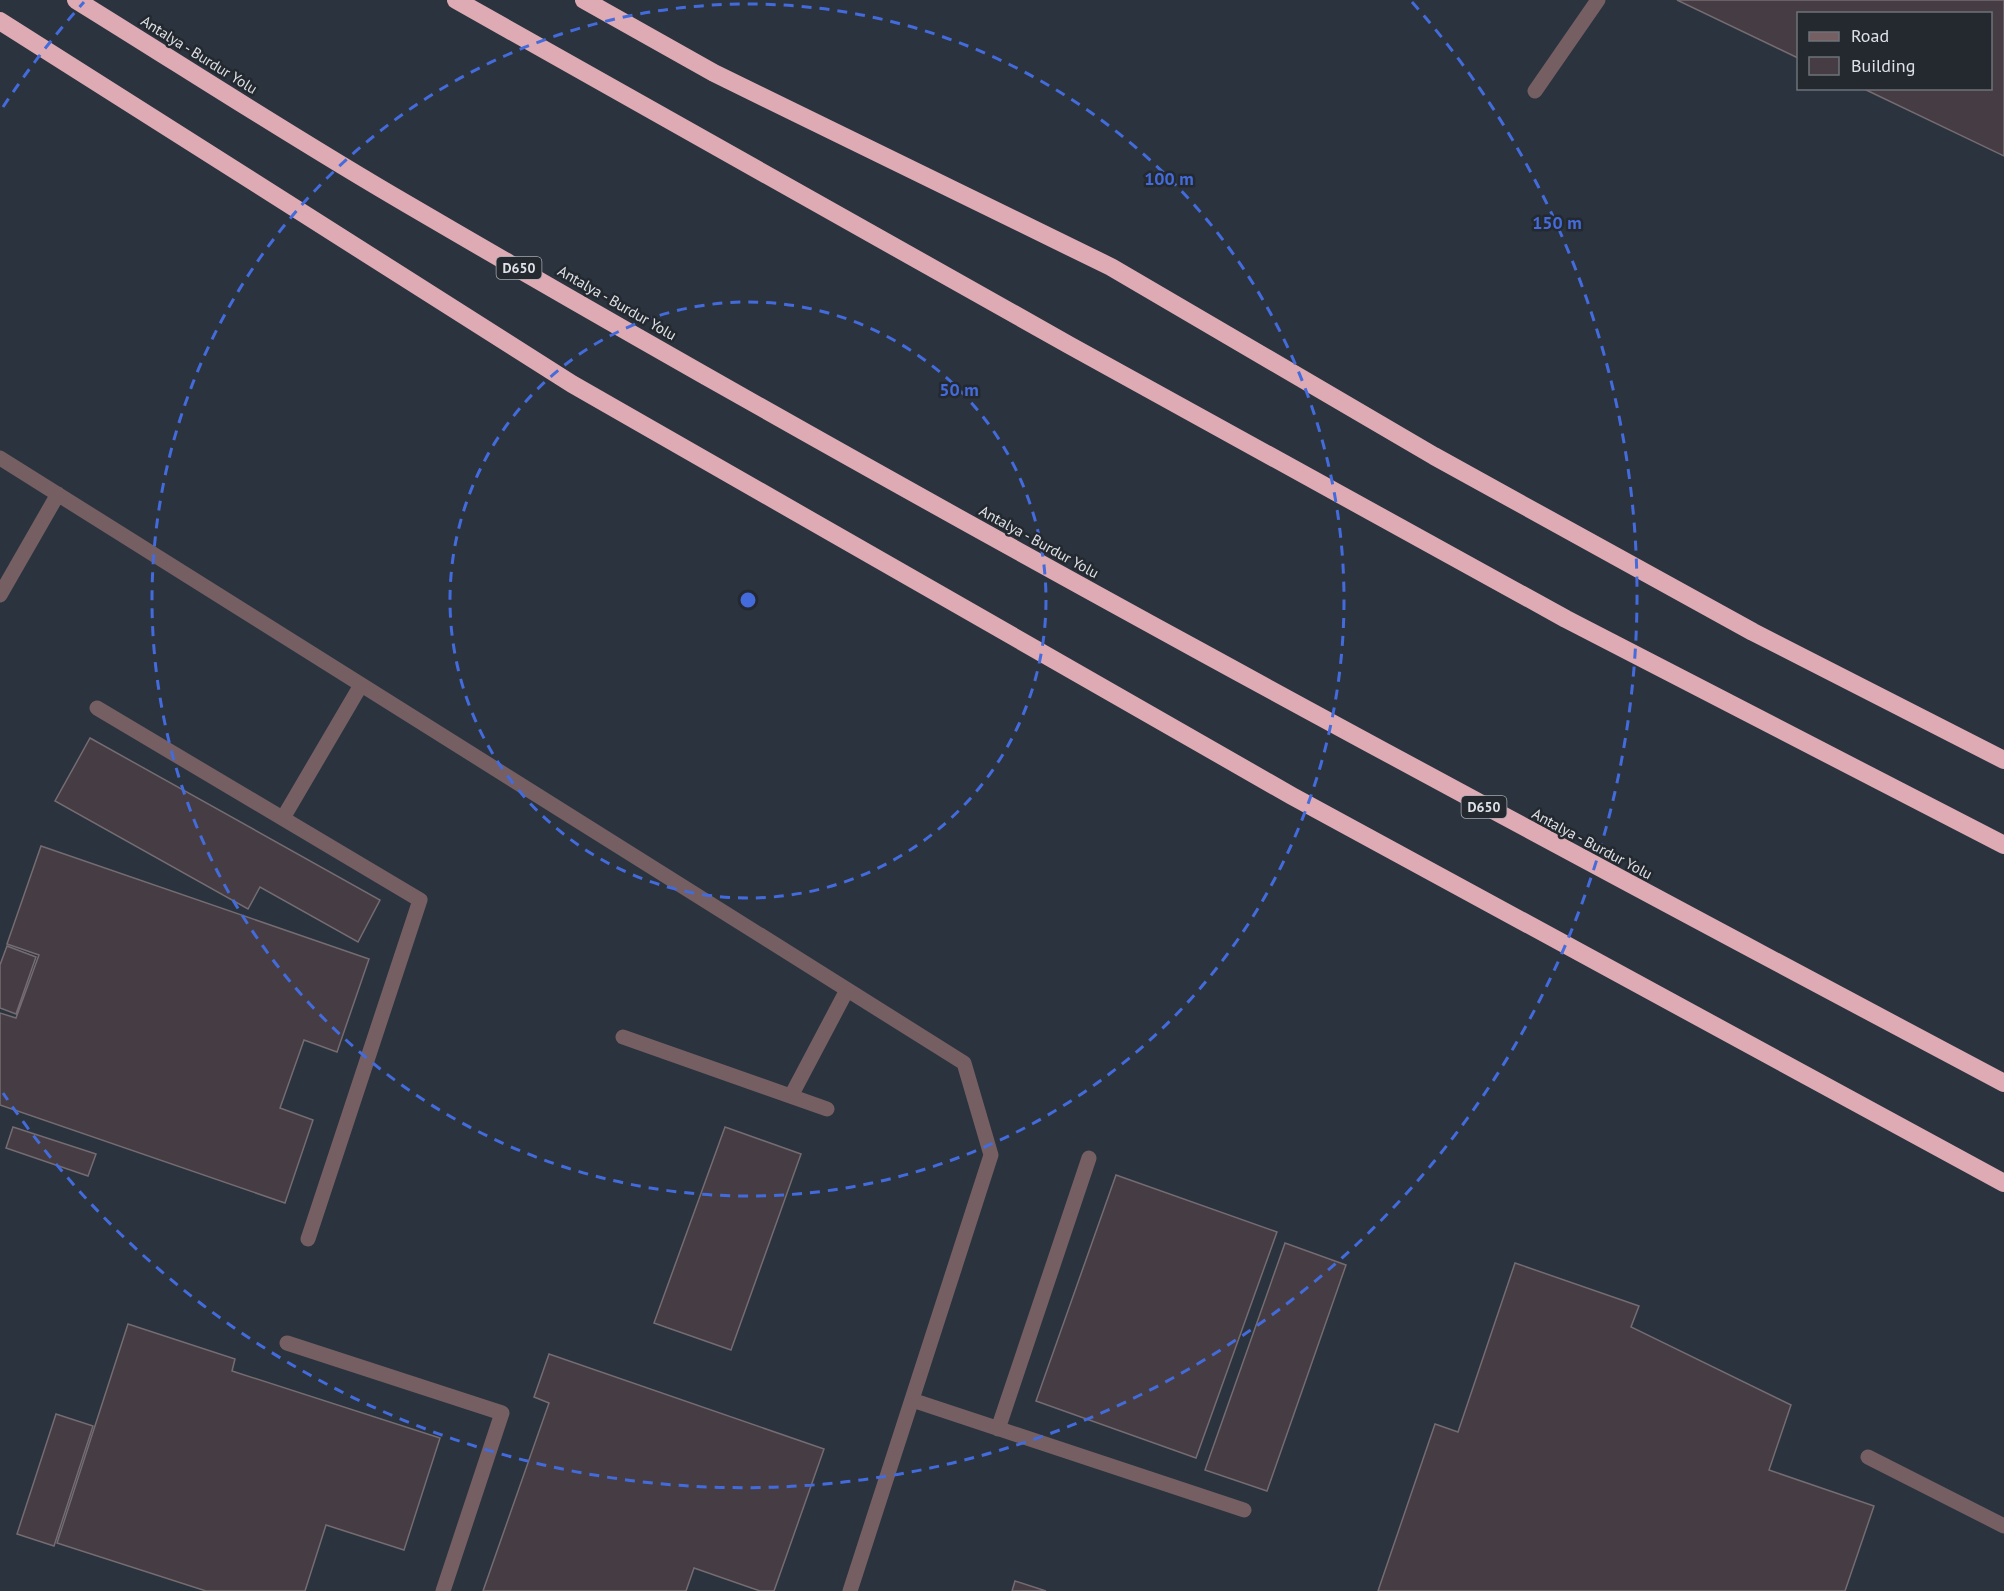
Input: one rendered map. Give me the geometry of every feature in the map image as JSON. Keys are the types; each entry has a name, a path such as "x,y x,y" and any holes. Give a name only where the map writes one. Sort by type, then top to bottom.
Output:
{"highway":[{"name":"Antalya - Burdur Yolu","path":"76,0 404,202 969,524 1508,820 2004,1083"},
{"path":"456,0 1069,345 1566,619 2004,845"},
{"path":"584,0 714,74 1111,267 1434,456 1753,632 2004,760"},
{"path":"0,21 572,384 1292,796 2004,1183"}],"lane":[{"path":"1535,91 1598,0"},
{"path":"0,458 964,1063 991,1155 850,1591"},
{"path":"0,595 58,494"},
{"path":"283,818 361,685"},
{"path":"98,708 420,900 308,1239"},
{"path":"791,1096 847,990"},
{"path":"623,1037 827,1110"},
{"path":"998,1429 1089,1158"},
{"path":"287,1343 502,1413 442,1591"},
{"path":"912,1400 1244,1510"},
{"path":"1868,1457 2004,1526"}],"shaded area":[{"path":"0,0 2004,0 2004,1591 0,1591"}],"building":[{"path":"1677,0 2004,0 2004,156 1866,90 1992,90 1992,12 1797,12 1797,58"},
{"path":"90,738 380,900 358,942 260,887 248,909 55,801"},
{"path":"41,846 369,959 337,1052 304,1040 280,1108 313,1120 285,1203 0,1105 0,1013 16,1018 39,955 7,944"},
{"path":"7,946 36,957 16,1014 0,1008 0,965"},
{"path":"13,1127 96,1154 88,1176 6,1148"},
{"path":"725,1127 801,1154 731,1350 654,1323"},
{"path":"1116,1175 1277,1232 1196,1458 1036,1401"},
{"path":"1285,1243 1346,1265 1267,1491 1205,1470"},
{"path":"1515,1263 1639,1306 1631,1327 1791,1405 1769,1470 1874,1506 1845,1591 1378,1591 1435,1424 1458,1432"},
{"path":"128,1324 235,1359 232,1371 440,1438 404,1550 326,1525 305,1591 206,1591 57,1543"},
{"path":"549,1354 824,1449 774,1591 760,1591 694,1568 686,1591 483,1591 549,1403 534,1397"},
{"path":"56,1414 93,1426 54,1546 17,1534"},
{"path":"1015,1581 1046,1591 1012,1591"}]}
